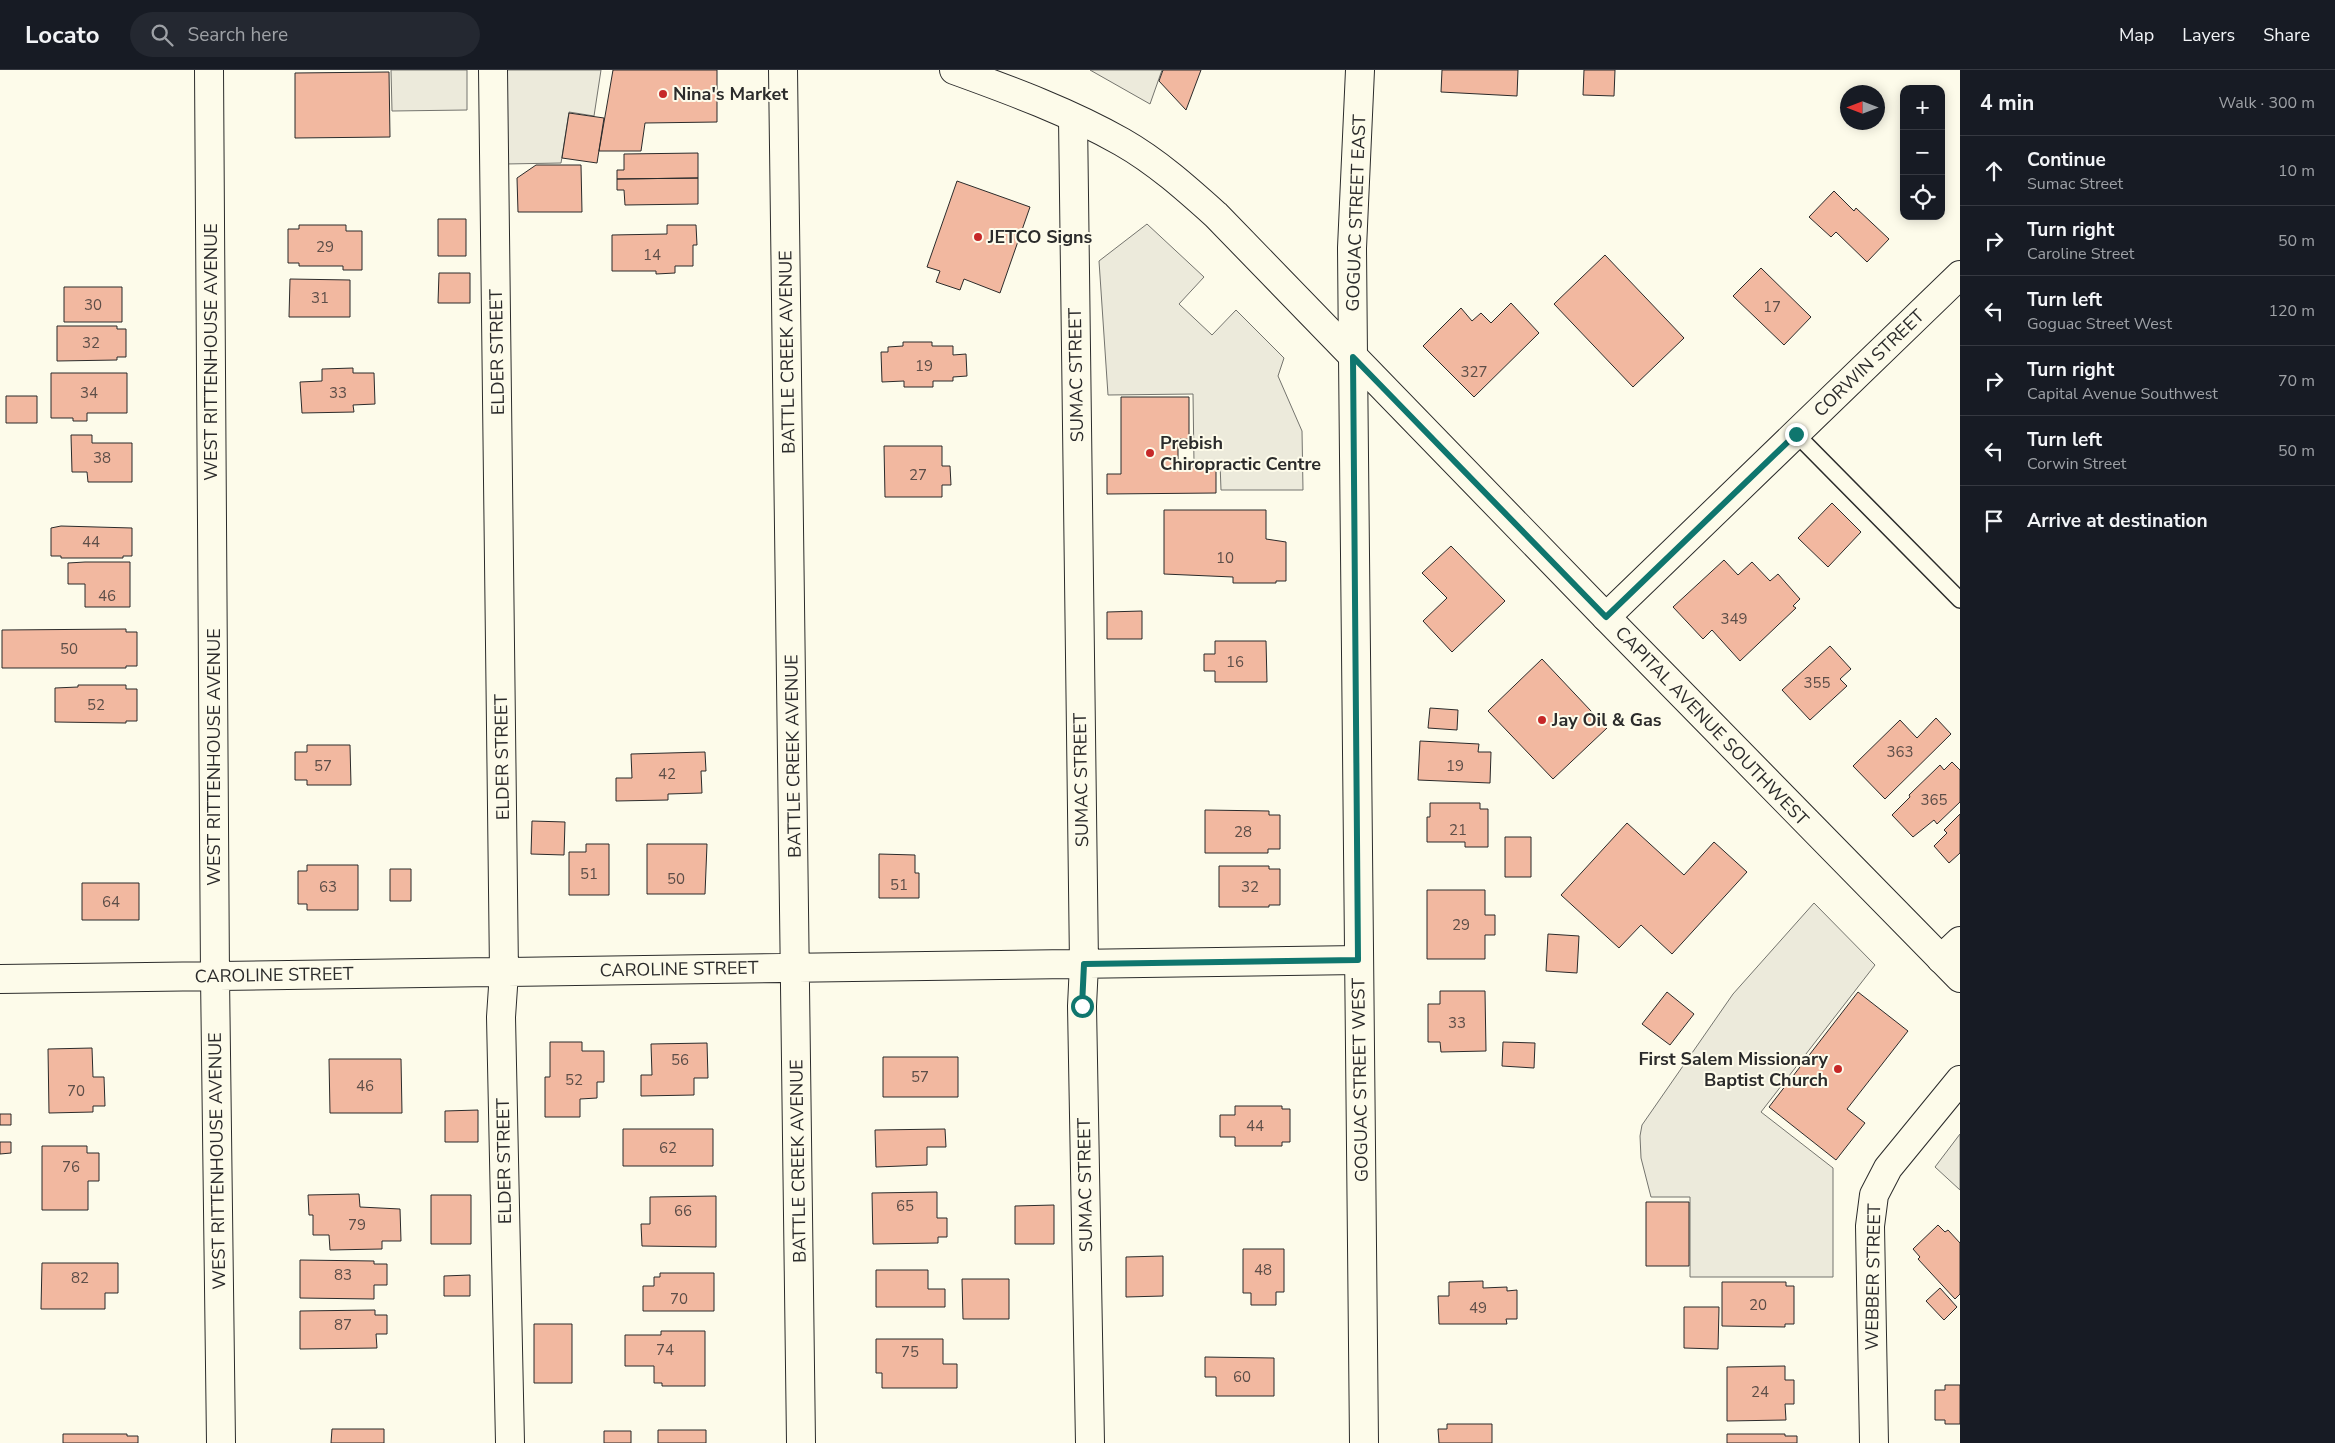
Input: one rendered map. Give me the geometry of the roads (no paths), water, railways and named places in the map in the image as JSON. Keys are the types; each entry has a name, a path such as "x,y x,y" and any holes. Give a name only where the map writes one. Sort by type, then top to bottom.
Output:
{"street":[{"name":"WEST RITTENHOUSE AVENUE","path":"208,70 215,976 221,1443"},
{"name":"ELDER STREET","path":"493,70 504,972 501,1017 510,1443"},
{"name":"BATTLE CREEK AVENUE","path":"783,70 801,1443"},
{"name":"CAPITAL AVENUE SOUTHWEST","path":"954,70 1036,101 1124,143 1185,187 1216,215 1606,617 1951,950 1960,978"},
{"name":"GOGUAC STREET EAST","path":"1353,357 1352,248 1360,70"},
{"name":"SUMAC STREET","path":"1073,118 1084,964 1082,1006 1090,1443"},
{"name":"CORWIN STREET","path":"1606,617 1960,275"},
{"name":"GOGUAC STREET WEST","path":"1353,357 1364,1443"},
{"name":"CAROLINE STREET","path":"0,979 1358,960"},
{"name":"WEBBER STREET","path":"1874,1443 1870,1226 1874,1195 1888,1168 1960,1080"}],"lane":[{"path":"1796,434 1960,600"}],"place":[{"name":"Nina's Market","path":"663,94"},
{"name":"JETCO Signs","path":"978,237"},
{"name":"Prebish Chiropractic Centre","path":"1150,453"},
{"name":"Jay Oil & Gas","path":"1542,720"},
{"name":"First Salem Missionary Baptist Church","path":"1838,1069"}]}
